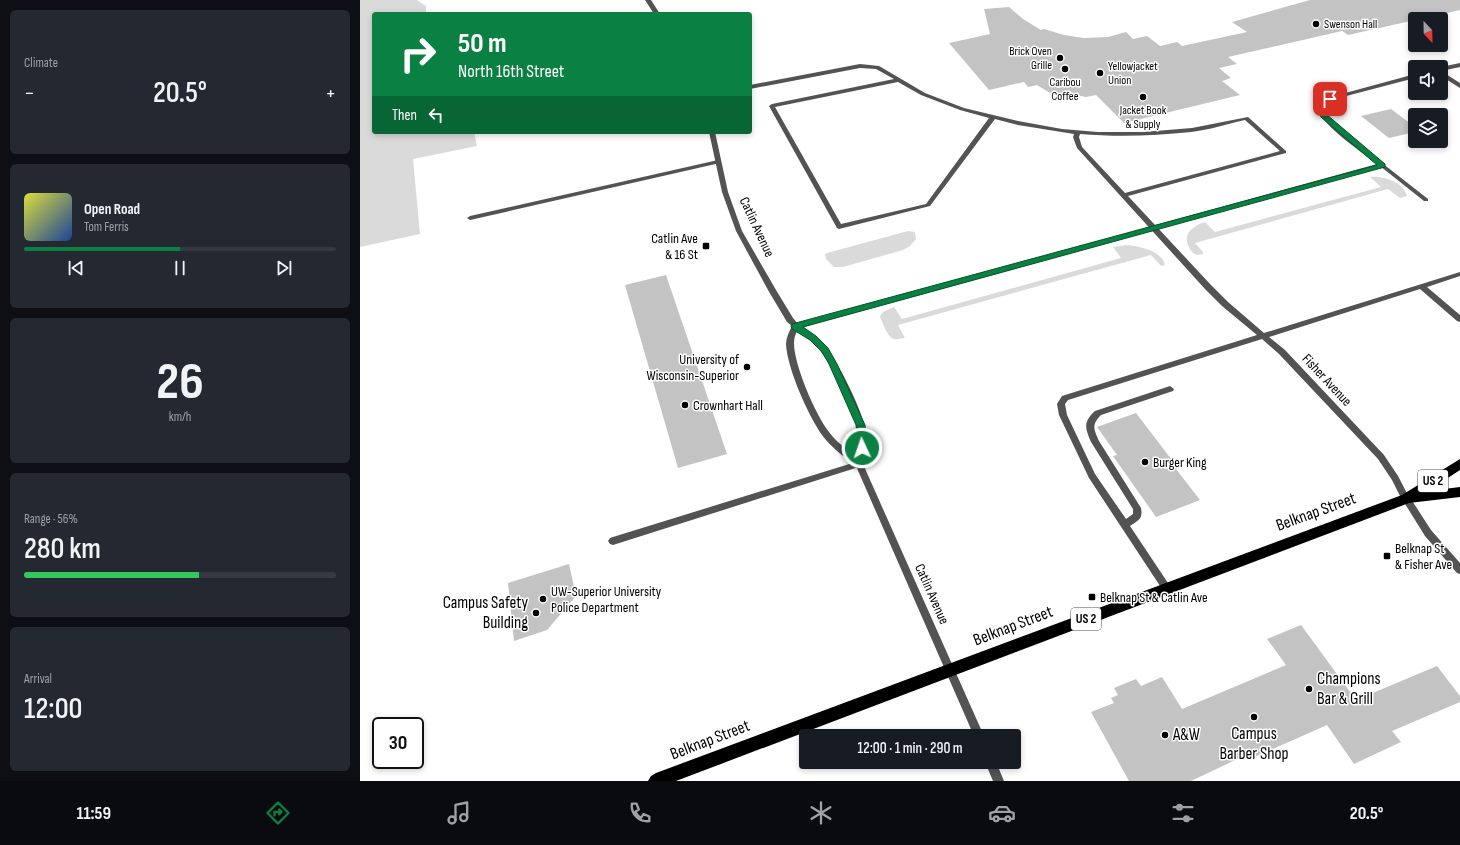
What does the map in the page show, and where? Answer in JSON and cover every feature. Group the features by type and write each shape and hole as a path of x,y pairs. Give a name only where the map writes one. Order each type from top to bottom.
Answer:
{"highway":[{"name":"Belknap Street","path":"656,781 1406,499 1460,464"},
{"name":"Belknap Street","path":"1406,499 1460,492"}],"street":[{"path":"648,0 656,12"},
{"path":"1448,68 1460,65"},
{"path":"752,87 860,66 877,66 923,94 944,103 1030,126 1077,133 1143,134 1204,128 1246,118 1284,152 1123,195"},
{"path":"1408,78 1324,101 1321,110 1323,115 1426,200"},
{"path":"1448,78 1460,86"},
{"path":"899,80 772,106 839,227 928,205 993,117"},
{"name":"Fisher Avenue","path":"1077,133 1079,147 1218,298 1282,352 1381,457 1428,533 1460,570"},
{"name":"Catlin Avenue","path":"712,134 727,198 740,231 778,302 795,326 813,338 825,350 854,407 862,431 862,448 859,464"},
{"path":"470,218 718,162"},
{"path":"795,326 1382,165"},
{"path":"1166,589 1092,476 1063,415 1061,404 1065,398 1460,274"},
{"path":"1421,286 1460,319"},
{"name":"Catlin Avenue","path":"795,326 790,340 791,351 812,408 820,425 830,439 859,464 975,729"},
{"path":"1125,525 1138,515 1137,508 1095,442 1090,430 1091,420 1098,414 1170,389"},
{"path":"613,541 859,464"},
{"path":"993,769 999,781"}],"shaded area":[{"path":"360,0 417,0 426,6 426,12 372,12 372,134 474,134 477,146 413,159 420,234 360,247"},
{"path":"1370,177 1380,177 1392,180 1402,187 1407,196 1400,198 1388,189 1195,243 1203,254 1197,255 1193,253 1187,243 1188,234 1191,230 1199,224 1205,222 1215,232 1381,187"},
{"path":"908,231 915,232 916,239 910,246 903,250 843,267 834,267 826,259 825,254 827,253"},
{"path":"1128,245 1150,250 1160,256 1165,265 1161,266 1151,255 898,325 905,338 892,338 880,316 883,312 894,307 902,319 1121,258 1113,247"}],"building":[{"name":"Yellowjacket Union","path":"1310,0 1460,0 1460,10 1448,13 1408,12 1408,22 1348,35 1342,31 1228,57 1237,64 1219,68 1231,78 1222,81 1240,95 1124,123 1096,95 1086,97 1072,94 1060,99 1037,85 1028,87 1024,82 989,90 949,43 990,34 984,9 1009,7 1023,19 1041,30 1044,29 1064,35 1084,38 1108,37 1126,32 1133,39 1147,36 1160,46 1177,42 1182,46 1247,32 1232,22"},
{"path":"1391,109 1408,122 1408,134 1389,138 1361,116"},
{"name":"Crownhart Hall","path":"666,275 727,454 678,468 625,285"},
{"name":"Burger King","path":"1136,413 1178,468 1176,469 1200,500 1156,517 1113,456 1117,455 1097,427"},
{"name":"Campus Safety Building","path":"569,564 576,596 547,630 514,641 508,583"},
{"path":"1301,625 1356,700 1437,666 1460,696 1460,702 1392,731 1401,742 1354,764 1327,725 1250,759 1248,754 1191,781 1129,781 1091,712 1114,703 1111,698 1118,695 1114,688 1136,679 1141,686 1162,677 1182,709 1286,665 1267,639"}],"place":[{"name":"Swenson Hall","path":"1316,24"},
{"name":"Brick Oven Grille","path":"1060,58"},
{"name":"Caribou Coffee","path":"1065,69"},
{"name":"Yellowjacket Union","path":"1100,73"},
{"name":"Jacket Book & Supply","path":"1143,97"},
{"name":"Catlin Ave & 16 St","path":"706,246"},
{"name":"University of Wisconsin-Superior","path":"747,367"},
{"name":"Crownhart Hall","path":"685,405"},
{"name":"Burger King","path":"1145,462"},
{"name":"Belknap St & Fisher Ave","path":"1387,556"},
{"name":"Belknap St & Catlin Ave","path":"1092,597"},
{"name":"UW-Superior University Police Department","path":"543,599"},
{"name":"Campus Safety Building","path":"536,613"},
{"name":"Champions Bar & Grill","path":"1309,689"},
{"name":"Campus Barber Shop","path":"1254,717"},
{"name":"A&W","path":"1165,735"}],"route":[{"path":"862,448 862,431 858,416 833,364 825,350 808,333 795,326 1382,165 1329,122 1323,115 1321,107 1324,101 1330,99"}]}
